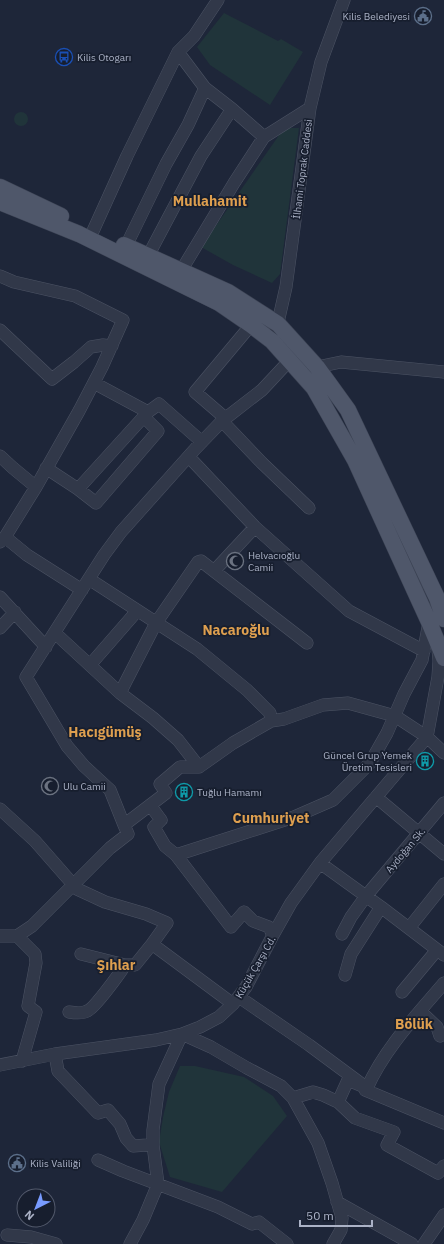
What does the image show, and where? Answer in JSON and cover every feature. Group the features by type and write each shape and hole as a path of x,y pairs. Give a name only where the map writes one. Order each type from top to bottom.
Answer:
{"main road":[{"path":"0,187 228,292 257,320 272,341 314,388 355,460 421,604 440,618"},
{"path":"0,202 86,237 219,304 257,320 278,324 317,367 348,410 428,581 442,594"},
{"path":"421,604 442,594"},
{"path":"442,594 437,640 444,658"}],"street":[{"path":"93,231 126,156 178,52 194,36 218,0"},
{"name":"İlhami Toprak Caddesi","path":"272,341 278,324 286,288 310,108 321,62 344,0"},
{"path":"178,52 205,88 264,137"},
{"path":"126,246 166,164 188,125 205,88"},
{"path":"181,270 264,137 310,108"},
{"path":"148,256 201,156 232,109"},
{"path":"2,279 75,296 123,320 94,383 36,487 3,540 82,590"},
{"path":"257,320 195,392 224,418 222,421 262,464 309,508"},
{"path":"0,330 52,379 91,347 103,345 112,346"},
{"path":"0,936 18,936 32,926 110,848 128,834 110,790 84,766 67,746 26,677 104,555 121,532 156,491 222,421 262,390 290,360"},
{"path":"317,367 340,362 444,372"},
{"path":"46,468 96,502 158,431 146,415 94,383"},
{"path":"78,489 146,415 159,404 202,442"},
{"path":"0,456 36,487"},
{"path":"189,456 255,527 348,611 424,651"},
{"path":"214,571 255,527"},
{"path":"120,693 156,623 198,562 201,561 307,643"},
{"path":"89,579 197,649 247,690 270,713 271,721"},
{"path":"0,597 46,646"},
{"path":"90,665 137,611"},
{"path":"0,628 14,612"},
{"path":"176,855 294,816 333,800 370,763 395,716 440,618"},
{"path":"55,633 120,693 153,718 178,740 199,766"},
{"path":"427,737 438,677 439,661 437,640"},
{"path":"124,825 166,793 160,784 180,767 199,766 233,742 271,721 323,705 348,703 395,716 427,737 444,753"},
{"name":"Küçük Çarşı Cd.","path":"0,1065 55,1054 156,1040 182,1034 219,1017 236,1000 246,987 291,903 320,863 427,737"},
{"path":"376,797 444,854"},
{"name":"Aydoğan Sk.","path":"342,934 351,916 366,896 444,803"},
{"path":"150,805 161,820 154,827 165,846 176,855 231,927 244,912 253,922 269,927 273,935"},
{"path":"0,809 35,841 77,889 105,902 146,914 167,923 135,965 125,965 81,954"},
{"path":"320,863 440,952 402,992"},
{"path":"409,928 444,884"},
{"path":"345,975 351,954 381,907"},
{"path":"18,936 35,954 36,963 28,1006 36,1012 22,1061"},
{"path":"152,944 236,1000 308,1045 367,1088 365,1090 444,1123"},
{"path":"69,1012 77,1013 88,1011 117,977 125,965"},
{"path":"367,1088 373,1075 401,1033 444,983"},
{"path":"420,1011 437,1027 440,1036"},
{"path":"130,1244 143,1220 158,1184 152,1145 159,1084 182,1034 212,1047 247,1068 282,1086 293,1098 318,1143 342,1218 341,1230 334,1244"},
{"path":"55,1054 58,1071 98,1113 108,1110 120,1124 126,1138 132,1146 152,1145"},
{"path":"338,1102 348,1080 367,1088"},
{"path":"293,1098 314,1092 338,1102 355,1118 394,1132 388,1145 438,1173 444,1166"},
{"path":"98,1160 218,1207 252,1224 259,1222 287,1244"},
{"path":"337,1202 412,1244"},
{"path":"424,1244 444,1215"},
{"path":"7,1237 31,1237 56,1244"}],"shaded area":[{"path":"224,13 278,41 281,39 303,52 270,105 210,65 197,47"},
{"path":"21,112 26,114 28,119 26,124 21,126 16,124 14,119 16,114"},
{"path":"284,128 299,128 280,274 272,283 233,265 201,247"},
{"path":"180,1066 195,1066 244,1077 273,1096 287,1116 222,1192 170,1177 159,1142 169,1092"}],"place":[{"name":"Kilis Belediyesi","path":"423,16"},
{"name":"Kilis Otogarı","path":"64,57"},
{"name":"Helvacıoğlu Camii","path":"235,561"},
{"name":"Güncel Grup Yemek Üretim Tesisleri","path":"425,761"},
{"name":"Ulu Camii","path":"50,786"},
{"name":"Tuğlu Hamamı","path":"184,792"},
{"name":"Kilis Valiliği","path":"17,1163"}],"district":[{"name":"Mullahamit","path":"210,201"},
{"name":"Nacaroğlu","path":"236,630"},
{"name":"Hacıgümüş","path":"105,732"},
{"name":"Cumhuriyet","path":"271,818"},
{"name":"Şıhlar","path":"116,965"},
{"name":"Bölük","path":"414,1024"}]}
